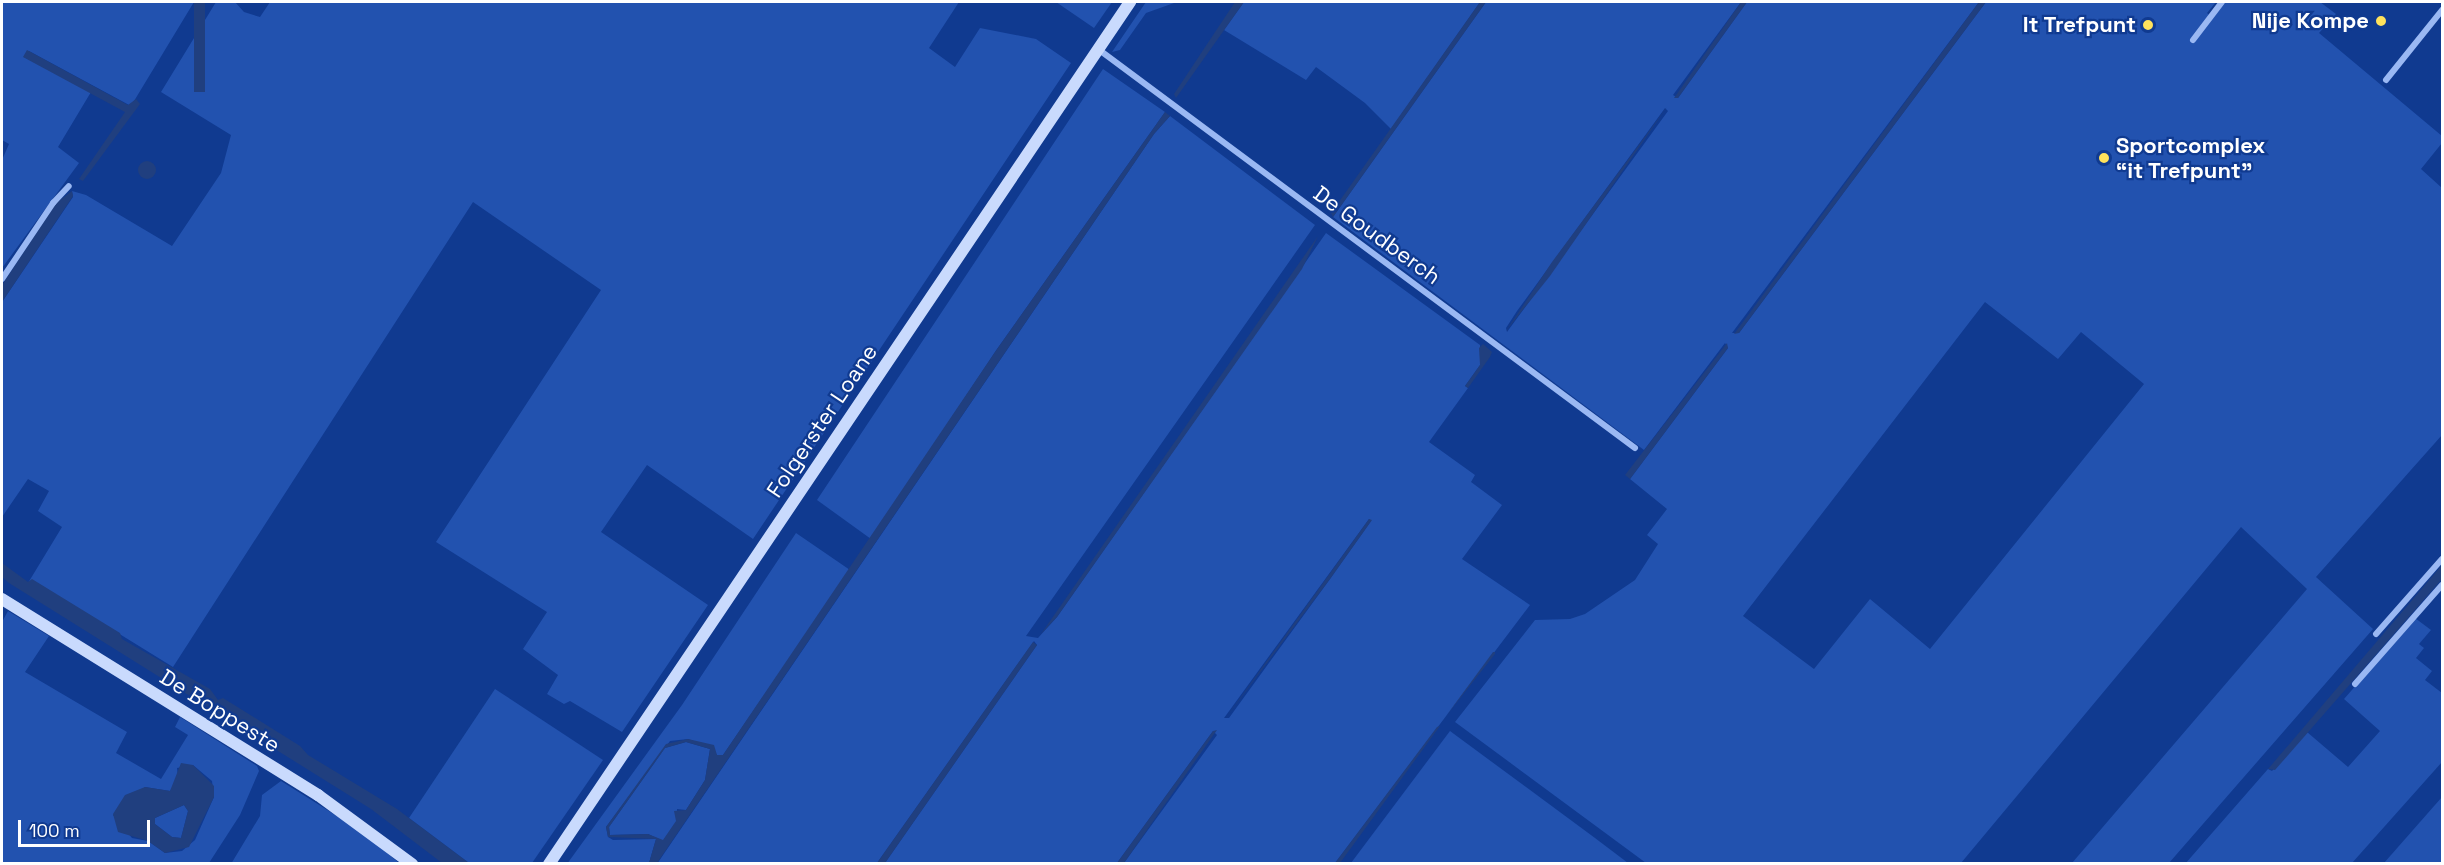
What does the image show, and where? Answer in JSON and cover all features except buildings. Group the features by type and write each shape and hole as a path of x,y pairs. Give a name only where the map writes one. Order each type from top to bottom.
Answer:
{"main road":[{"name":"Folgerster Loane","path":"549,864 1130,2"},
{"name":"De Boppeste","path":"2,599 318,795 412,864"}],"street":[{"path":"2193,39 2222,2"},
{"path":"2386,80 2442,10"},
{"name":"De Goudberch","path":"1098,49 1635,447"},
{"path":"2,279 53,203 69,186"},
{"path":"2376,634 2442,559"},
{"path":"2355,684 2442,585"}],"shaded area":[{"path":"2,2 194,2 131,106 29,51 24,57 91,92 58,147 79,163 2,268 2,160 9,144 2,140"},
{"path":"194,2 205,2 205,92 194,92"},
{"path":"216,2 235,2 244,12 260,17 270,2 959,2 929,48 955,67 980,28 1036,39 1071,63 753,539 647,465 601,532 708,605 622,732 570,701 564,704 547,694 558,675 523,649 547,612 436,542 601,290 473,202 173,667 32,580 28,583 62,527 38,511 49,491 28,479 2,517 2,302 73,197 72,191 86,195 172,246 221,173 231,135 161,92"},
{"path":"1056,2 1112,2 1094,28"},
{"path":"1146,2 1174,3 1146,13 1120,50 1112,52"},
{"path":"1235,2 1244,2 1176,98 1174,94"},
{"path":"1244,2 1480,2 1391,129 1365,103 1316,67 1306,80 1224,30"},
{"path":"1480,2 1486,2 1333,217 1331,213"},
{"path":"1486,2 1741,2 1673,95 1678,98 1747,2 1979,2 1732,333 1739,333 1986,2 2216,2 2207,13 2213,18 2226,2 2320,2 2336,14 2319,33 2442,136 2442,143 2421,169 2442,188 2442,435 2316,577 2373,629 2169,863 2072,863 2307,589 2241,527 1961,863 1646,863 1455,722 1535,620 1570,619 1585,614 1635,580 1658,544 1647,535 1667,509 1630,479 1728,348 1725,343 1644,450 1333,217","holes":["1665,108 1668,111 1507,332 1506,328 1517,311","1985,302 2058,359 2081,332 2144,384 1930,649 1870,599 1814,669 1743,616"]},
{"path":"1741,2 1747,2 1678,98 1674,98"},
{"path":"1979,2 1986,2 1739,333 1734,334"},
{"path":"27,50 128,105 136,99 140,104 83,181 79,179 125,112 23,57"},
{"path":"1103,69 1165,112 997,349 871,539 817,500"},
{"path":"1667,107 1550,276 1506,331 1552,262"},
{"path":"1165,112 1170,116 1154,134 657,863 649,863 656,839 608,837 606,827 666,744 688,739 714,745 717,755 723,755 995,352","holes":["686,742 710,749 705,780 686,810 674,811 676,821 663,840 648,834 610,835 609,827 665,748"]},
{"path":"1170,116 1315,225 1026,636 1038,638 1057,617 1326,233 1480,345 1480,365 1465,386 1468,388 1429,442 1475,475 1471,482 1502,505 1462,559 1530,605 1335,863 1124,863 1217,735 1213,731 1117,863 885,863 1037,645 1034,641 877,863 657,864 1154,134","holes":["1369,519 1371,521 1229,718 1224,718"]},
{"path":"147,161 153,164 156,170 153,176 147,179 141,176 138,170 141,164"},
{"path":"72,191 73,196 2,302 2,285 56,203"},
{"path":"1318,236 1302,269 1057,617 1041,634"},
{"path":"1727,343 1728,348 1630,479 1625,475"},
{"path":"1483,344 1492,352 1468,388 1465,386 1480,365 1479,348"},
{"path":"1369,519 1372,520 1330,579 1225,719"},
{"path":"796,533 850,570 723,755 719,757 710,747 688,739 670,741 606,827 608,837 613,840 656,839 649,863 567,864 682,705"},
{"path":"2,563 28,582 32,579 120,633 122,639 210,689 218,700 223,698 300,746 308,755 397,809 469,863 442,863 371,809 9,583 2,577"},
{"path":"2442,565 2442,579 2275,770 2268,769"},
{"path":"8,611 49,636 25,672 127,732 116,753 161,779 188,735 175,727 180,717 257,766 259,771 240,815 209,863 2,864 2,622","holes":["193,765 212,781 214,797 195,840 182,851 165,853 148,841 132,838 113,815 145,787 170,791 178,778 177,768"]},
{"path":"2415,618 2431,630 2419,644 2424,648 2416,658 2432,671 2425,680 2442,693 2442,762 2352,863 2185,864 2268,769 2272,771 2307,732 2348,767 2380,731 2344,699"},
{"path":"1033,642 1037,645 885,863 877,863"},
{"path":"1493,652 1495,654 1446,716"},
{"path":"495,689 603,760 532,863 469,863 409,818"},
{"path":"1440,726 1340,863 1335,863 1437,727"},
{"path":"1217,730 1124,863 1117,863 1213,731"},
{"path":"1450,731 1595,838 1628,863 1351,863"},
{"path":"686,742 710,749 705,780 686,810 677,809 677,821 663,841 648,834 610,835 609,827 665,748"},
{"path":"181,763 193,765 214,786 214,797 189,847 165,853 148,841 118,832 113,814 125,795 145,787 170,791","holes":["184,805 188,811 181,838 172,837 155,824 155,818"]},
{"path":"281,781 364,833 399,863 231,864 260,816 262,795"},
{"path":"2442,797 2442,863 2384,863"},
{"path":"184,805 188,811 181,838 172,837 155,824 155,818"}],"place":[{"name":"Nije Kompe","path":"2381,21"},
{"name":"It Trefpunt","path":"2148,25"},
{"name":"Sportcomplex “it Trefpunt”","path":"2104,158"}]}
